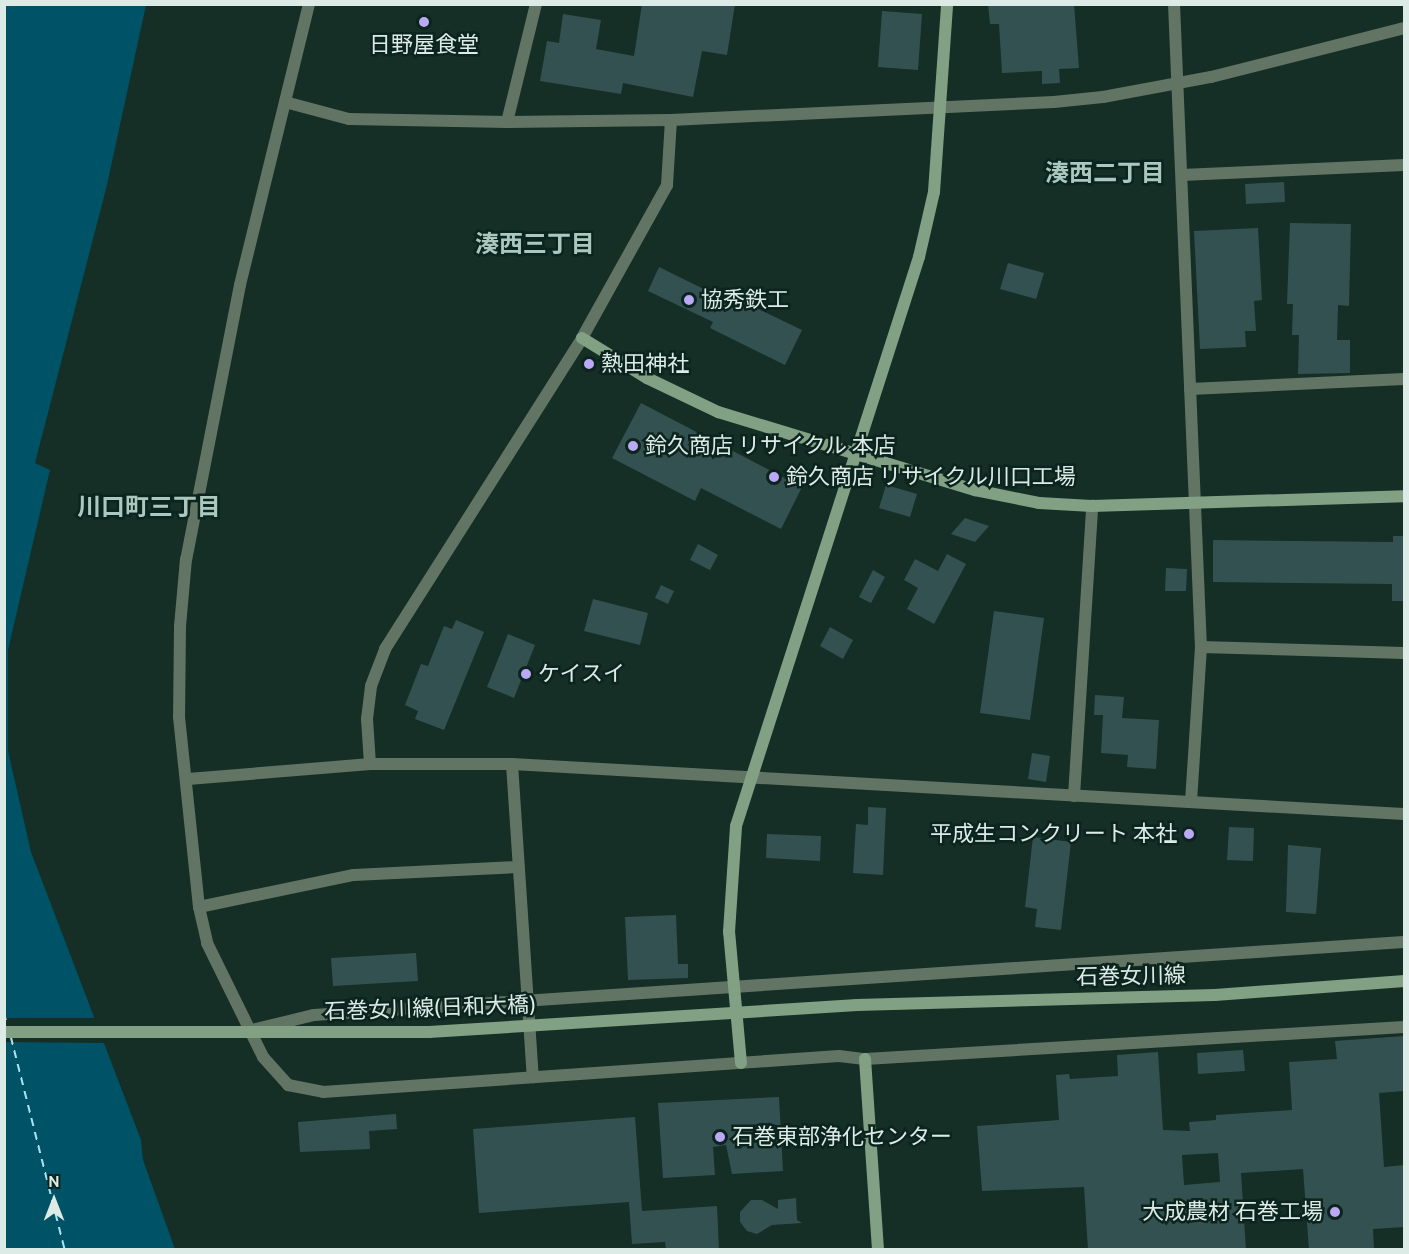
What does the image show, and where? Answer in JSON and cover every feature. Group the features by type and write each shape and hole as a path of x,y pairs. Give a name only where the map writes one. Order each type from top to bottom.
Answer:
{"street":[{"path":"309,4 240,285 186,559 180,626 179,717 188,779 199,907 207,943 263,1057 288,1085 323,1092 839,1056 865,1059 1404,1027"},
{"path":"507,122 536,4"},
{"path":"741,1063 733,984 731,880 736,826 749,775 919,257 934,192 947,4"},
{"path":"1174,4 1201,647 1191,802"},
{"path":"285,102 349,118 507,122 671,120 940,108 1103,97 1178,82 1404,28"},
{"path":"370,764 367,718 371,686 385,649 582,338 667,185 671,120"},
{"path":"1182,176 1404,165"},
{"path":"582,338 647,378 718,412 986,492 1039,503 1092,506 1404,496"},
{"path":"1191,389 1404,379"},
{"path":"1074,796 1092,506"},
{"path":"1201,647 1404,653"},
{"path":"188,779 370,764 512,764 749,775 1404,814"},
{"path":"512,764 516,867 532,1077"},
{"path":"199,907 354,875 516,867"},
{"path":"250,1030 314,1015 733,984 1404,942"},
{"name":"石巻女川線","path":"857,1005 1215,995 1404,981"},
{"name":"石巻女川線(日和大橋)","path":"4,1032 406,1033 857,1005"},
{"path":"865,1059 878,1250"}],"water":[{"path":"5,5 146,5 107,185 35,463 50,470 8,650 8,751 31,852 141,1140 143,1160 175,1249 5,1250"}],"pier":[{"path":"5,1018 98,1018 107,1043 5,1042"}],"building":[{"path":"642,4 735,4 727,55 702,51 693,97 623,83 621,94 540,81 547,41 559,43 563,14 601,20 596,49 634,56"},
{"path":"988,4 1074,4 1079,68 1059,69 1060,83 1042,84 1042,71 1002,73 999,24 990,24"},
{"path":"882,11 922,14 918,70 878,67"},
{"path":"1284,182 1285,202 1246,204 1245,184"},
{"path":"1290,223 1351,224 1349,306 1338,305 1337,340 1350,340 1350,373 1298,374 1299,335 1292,335 1293,304 1287,304"},
{"path":"1258,228 1262,300 1254,301 1256,331 1245,331 1246,347 1200,349 1194,231"},
{"path":"1008,263 1044,273 1036,299 1000,289"},
{"path":"659,267 724,299 727,294 802,330 785,365 710,328 713,322 648,291"},
{"path":"641,403 802,487 781,529 701,488 695,501 612,458"},
{"path":"886,485 917,494 910,517 879,508"},
{"path":"965,518 989,526 975,542 951,534"},
{"path":"1393,536 1404,536 1404,601 1392,601 1392,584 1213,582 1213,540 1393,542"},
{"path":"698,544 718,555 710,570 690,560"},
{"path":"947,554 966,564 934,624 907,609 918,588 904,580 915,559 938,571"},
{"path":"1166,568 1187,569 1186,591 1165,591"},
{"path":"873,570 885,577 871,603 859,597"},
{"path":"661,585 674,591 668,604 655,598"},
{"path":"593,599 648,613 640,645 584,631"},
{"path":"994,611 1044,618 1030,720 980,713"},
{"path":"456,620 484,632 444,730 415,719 418,711 405,705 421,664 428,666 444,626 452,629"},
{"path":"830,627 853,640 843,659 820,646"},
{"path":"508,634 535,645 514,698 487,687"},
{"path":"1095,695 1124,697 1122,718 1159,720 1156,769 1127,767 1128,755 1101,753 1103,715 1094,715"},
{"path":"1032,753 1050,756 1046,782 1028,779"},
{"path":"868,807 886,808 883,875 853,873 856,824 868,825"},
{"path":"1229,827 1254,828 1253,861 1227,860"},
{"path":"767,834 821,836 820,861 766,858"},
{"path":"1033,837 1071,842 1061,930 1035,927 1037,909 1025,907"},
{"path":"1288,845 1321,848 1316,914 1286,912"},
{"path":"676,915 678,964 688,964 688,978 628,980 625,917"},
{"path":"416,953 418,981 333,986 331,958"},
{"path":"1404,1036 1404,1091 1379,1093 1384,1167 1404,1165 1404,1227 1373,1229 1374,1250 1309,1250 1303,1169 1241,1173 1246,1250 1088,1250 1084,1187 982,1191 977,1126 1059,1120 1056,1075 1069,1074 1070,1079 1118,1076 1117,1055 1158,1052 1163,1130 1190,1131 1189,1122 1216,1120 1216,1115 1292,1110 1289,1062 1337,1059 1335,1041","holes":["1218,1153 1220,1182 1184,1185 1182,1155"]},
{"path":"1243,1050 1245,1071 1198,1074 1197,1053"},
{"path":"779,1097 783,1171 732,1174 726,1145 713,1147 715,1175 663,1178 658,1103"},
{"path":"396,1114 397,1129 369,1131 370,1149 300,1152 298,1122"},
{"path":"635,1117 642,1211 717,1206 719,1250 666,1250 665,1242 632,1244 629,1202 479,1213 473,1129"},
{"path":"796,1198 797,1220 802,1223 772,1225 757,1234 747,1231 740,1222 740,1212 751,1200 762,1200 778,1209 778,1200"}],"ferry route":[{"path":"4,1013 8,1027"},
{"path":"11,1037 65,1250"}],"place":[{"name":"日野屋食堂","path":"424,22"},
{"name":"協秀鉄工","path":"689,300"},
{"name":"熱田神社","path":"589,364"},
{"name":"鈴久商店 リサイクル 本店","path":"633,446"},
{"name":"鈴久商店 リサイクル川口工場","path":"774,477"},
{"name":"ケイスイ","path":"526,674"},
{"name":"平成生コンクリート 本社","path":"1189,834"},
{"name":"石巻東部浄化センター","path":"720,1137"},
{"name":"大成農材 石巻工場","path":"1335,1212"}],"district":[{"name":"湊西二丁目","path":"1105,173"},
{"name":"湊西三丁目","path":"535,244"},
{"name":"川口町三丁目","path":"149,507"}]}
